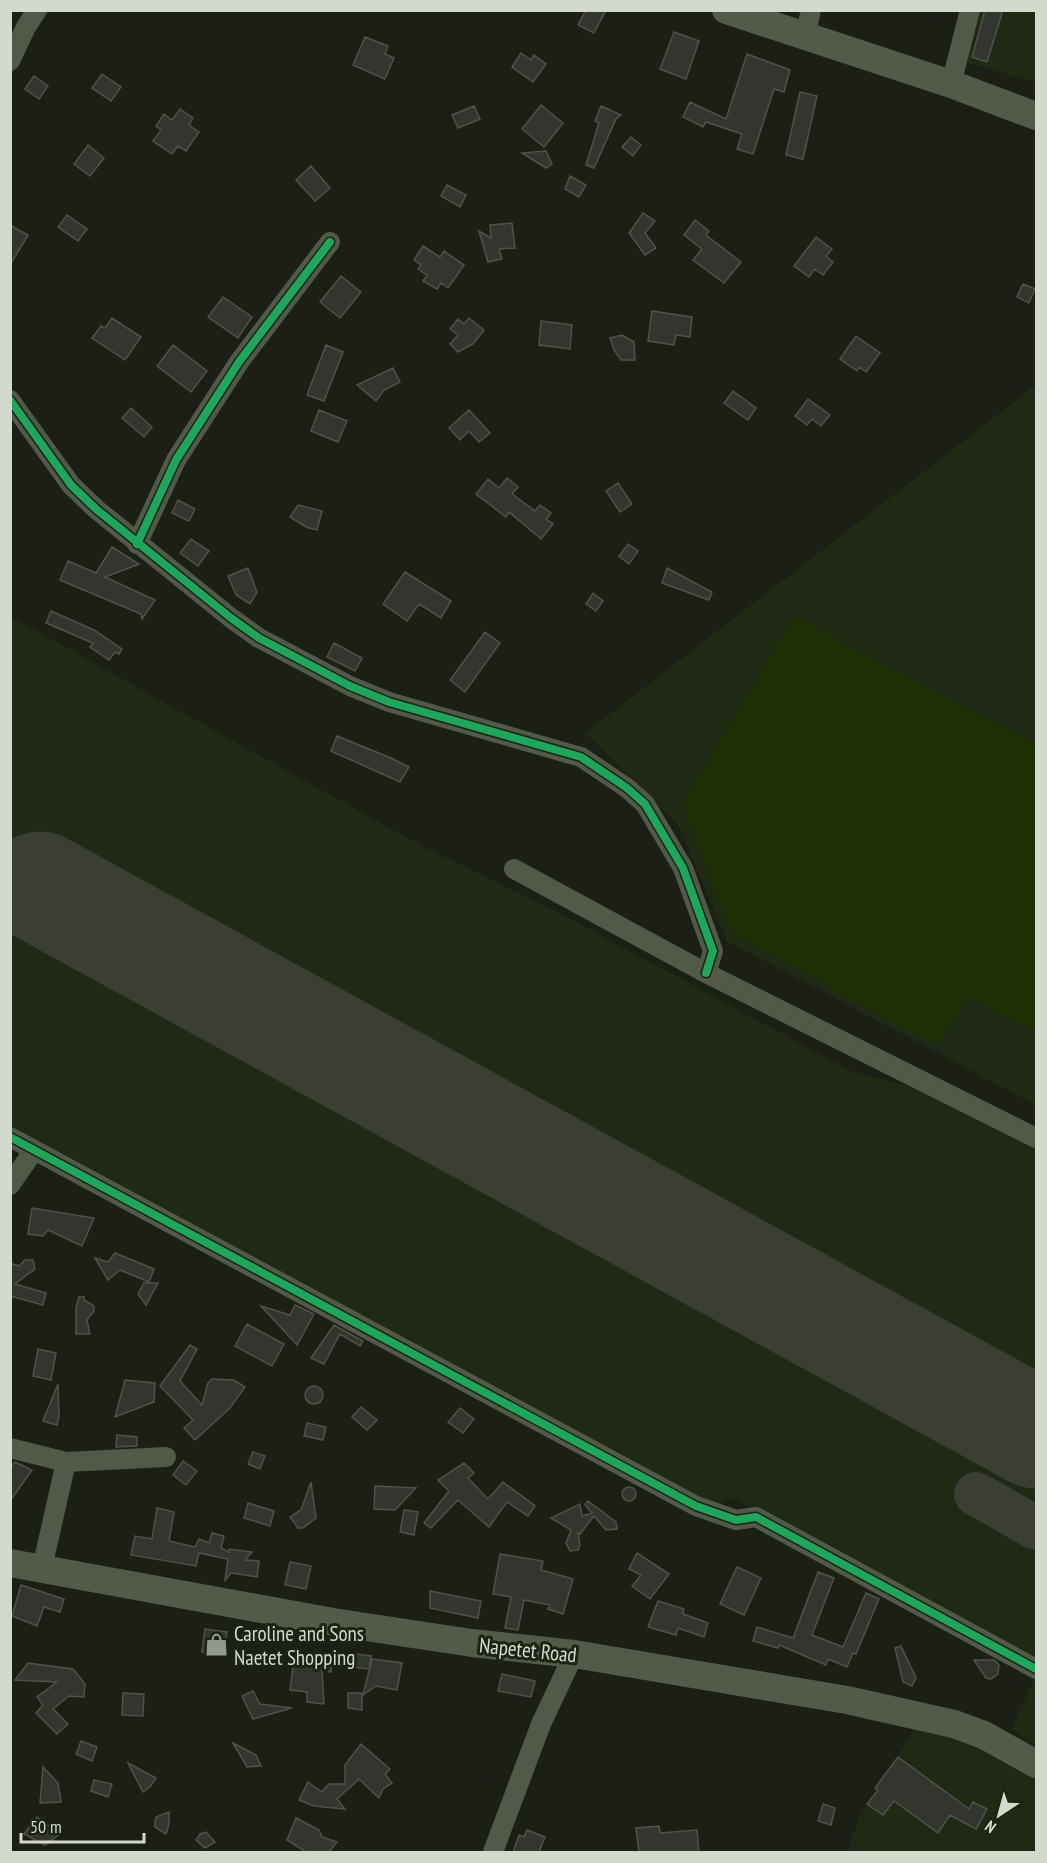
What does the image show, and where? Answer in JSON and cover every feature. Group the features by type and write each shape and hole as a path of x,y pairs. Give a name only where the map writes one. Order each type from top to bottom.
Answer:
{"main road":[{"path":"726,10 808,23 951,84 1036,116"},
{"name":"Napetet Road","path":"10,1563 333,1622 472,1643 574,1654 847,1700 954,1724 984,1735 1036,1764"}],"street":[{"path":"10,61 37,10"},
{"path":"951,84 970,10"},
{"path":"137,544 176,460 239,362 330,242"},
{"path":"10,400 71,485 137,544 259,638 350,686 410,710 469,723 581,757 627,788 645,804 682,868 713,951 706,973"},
{"path":"514,869 706,973 1036,1138"},
{"path":"10,1137 696,1506 736,1520 756,1517 1036,1669"},
{"path":"10,1185 34,1150"},
{"path":"10,1448 66,1462 166,1457"},
{"path":"42,1568 66,1462"},
{"path":"493,1852 541,1724 574,1654"}],"shaded area":[{"path":"974,11 1036,11 1036,82 964,62"},
{"path":"1036,385 1036,1105 727,941 678,825 585,733"},
{"path":"10,616 420,845 556,911 851,1071 942,1095 1036,1147 1036,1661 733,1498 714,1507 11,1128"},
{"path":"1036,1675 1036,1746 1011,1729"},
{"path":"920,1720 1036,1770 1036,1852 847,1852 859,1818"}],"green space":[{"path":"795,617 1036,745 1036,1032 970,997 935,1045 732,932 683,804"}],"building":[{"path":"586,10 606,10 594,33 578,25"},
{"path":"985,10 1003,10 987,62 972,57"},
{"path":"674,32 699,41 686,79 660,69"},
{"path":"365,37 388,46 385,54 394,58 385,79 353,65"},
{"path":"521,53 531,60 534,55 546,64 533,82 512,67"},
{"path":"747,54 790,70 784,92 774,89 753,154 737,149 742,134 706,122 703,127 683,117 690,102 726,119"},
{"path":"102,74 121,87 111,101 92,88"},
{"path":"34,76 48,86 39,99 25,89"},
{"path":"800,92 817,96 803,159 786,155"},
{"path":"541,105 563,123 544,147 522,129"},
{"path":"474,106 480,119 458,128 452,115"},
{"path":"601,106 621,115 616,119 594,168 586,165 599,123 595,121"},
{"path":"180,109 193,118 189,125 199,132 186,151 178,146 172,154 153,141 161,130 156,126 164,114 172,120"},
{"path":"631,137 641,145 633,156 622,147"},
{"path":"88,145 104,158 90,176 74,164"},
{"path":"546,151 552,164 546,168 522,153"},
{"path":"311,166 330,188 315,201 296,180"},
{"path":"570,176 586,185 579,197 565,189"},
{"path":"447,185 466,195 460,207 441,196"},
{"path":"643,213 655,221 645,233 656,248 645,255 629,233"},
{"path":"67,215 87,229 78,241 58,227"},
{"path":"695,220 709,231 706,235 741,262 724,283 693,260 702,249 684,235"},
{"path":"512,223 515,248 499,249 502,259 488,262 479,231 491,238 490,225"},
{"path":"10,225 28,235 10,265"},
{"path":"816,237 832,249 826,256 833,262 823,275 815,269 809,277 794,266"},
{"path":"423,246 440,257 444,251 464,265 448,288 441,283 437,289 423,281 427,275 418,269 421,265 414,260"},
{"path":"341,276 361,292 340,318 320,302"},
{"path":"1023,284 1035,289 1029,303 1017,297"},
{"path":"223,297 252,317 238,338 208,317"},
{"path":"652,311 692,317 690,337 676,335 674,345 648,341"},
{"path":"112,318 141,337 125,360 92,338 101,326 105,328"},
{"path":"469,318 484,330 473,344 458,352 450,344 458,335 450,329 458,319 464,324"},
{"path":"541,321 572,325 570,349 539,345"},
{"path":"622,335 634,342 635,360 621,360 614,350 610,338"},
{"path":"856,336 880,353 866,372 859,367 857,371 840,359"},
{"path":"173,345 207,371 191,392 157,366"},
{"path":"326,345 343,352 324,401 307,395"},
{"path":"393,368 400,382 384,390 376,401 357,385"},
{"path":"733,391 756,408 748,420 724,403"},
{"path":"808,399 830,415 821,426 812,419 807,425 795,416"},
{"path":"131,408 152,427 144,437 122,418"},
{"path":"319,410 347,421 338,442 311,431"},
{"path":"469,410 490,433 479,442 469,431 460,440 449,428"},
{"path":"507,478 518,487 512,494 535,511 540,505 551,513 546,519 553,524 541,539 509,512 506,517 476,494 488,479 499,488"},
{"path":"618,483 632,504 620,512 606,491"},
{"path":"178,500 195,509 189,521 172,513"},
{"path":"298,505 322,511 317,530 306,527 290,517"},
{"path":"191,539 209,551 198,566 180,553"},
{"path":"628,544 638,551 629,564 619,556"},
{"path":"112,547 139,564 105,577 155,600 142,619 141,614 60,580 68,561 96,573"},
{"path":"248,568 257,592 250,604 236,595 228,576"},
{"path":"667,568 712,592 709,600 662,583"},
{"path":"405,572 451,601 441,618 419,604 407,621 383,604"},
{"path":"593,593 603,601 596,611 586,604"},
{"path":"51,611 94,630 122,649 119,654 115,652 109,660 90,647 93,643 46,623"},
{"path":"485,632 500,643 465,692 450,680"},
{"path":"334,643 362,658 355,671 327,657"},
{"path":"337,736 409,767 400,782 331,751"},
{"path":"32,1208 94,1218 82,1246 48,1230 43,1236 28,1234"},
{"path":"115,1253 154,1269 149,1282 120,1270 108,1280 95,1258 108,1262"},
{"path":"25,1260 33,1260 35,1269 15,1284 46,1293 43,1305 10,1296 10,1263 19,1266"},
{"path":"144,1283 158,1283 146,1305 138,1294"},
{"path":"79,1297 84,1297 84,1300 94,1306 94,1311 87,1320 90,1334 76,1334 76,1308"},
{"path":"295,1305 314,1314 297,1345 261,1306 290,1315"},
{"path":"247,1324 284,1344 272,1366 235,1346"},
{"path":"334,1325 363,1341 360,1346 340,1334 324,1364 311,1358"},
{"path":"190,1345 197,1349 180,1381 202,1405 208,1383 212,1379 234,1380 245,1387 230,1408 195,1440 184,1428 193,1420 160,1386"},
{"path":"38,1349 56,1353 51,1380 33,1376"},
{"path":"125,1380 155,1383 154,1402 115,1417"},
{"path":"58,1384 59,1417 57,1425 43,1421"},
{"path":"314,1386 320,1389 323,1395 320,1401 314,1404 308,1401 305,1395 308,1389"},
{"path":"361,1407 377,1420 367,1430 352,1417"},
{"path":"460,1408 474,1419 463,1433 448,1422"},
{"path":"307,1423 326,1427 323,1440 304,1436"},
{"path":"117,1435 137,1437 137,1446 116,1447"},
{"path":"253,1452 265,1456 260,1469 248,1464"},
{"path":"183,1461 197,1471 186,1485 173,1475"},
{"path":"15,1462 32,1470 10,1501 10,1467"},
{"path":"464,1463 474,1473 468,1478 488,1499 503,1482 535,1506 528,1516 507,1502 489,1527 458,1500 431,1528 424,1523 449,1491 438,1480"},
{"path":"311,1482 316,1518 303,1528 298,1528 290,1517 301,1510"},
{"path":"375,1486 416,1488 395,1510 374,1509"},
{"path":"626,1487 632,1487 636,1494 632,1501 626,1501 622,1497 622,1491"},
{"path":"588,1501 616,1522 617,1529 606,1530 594,1516 580,1534 578,1533 580,1545 578,1550 570,1551 566,1543 571,1530 551,1518 580,1504 582,1516 592,1513 585,1505"},
{"path":"248,1503 274,1511 270,1526 244,1518"},
{"path":"157,1508 174,1512 169,1541 195,1547 199,1539 209,1543 212,1533 224,1536 221,1548 229,1552 229,1549 252,1552 245,1560 259,1561 257,1577 231,1573 225,1580 228,1559 199,1553 196,1566 131,1555 135,1536 152,1539"},
{"path":"404,1510 418,1512 414,1535 400,1532"},
{"path":"637,1553 669,1574 650,1599 632,1586 641,1575 629,1569"},
{"path":"500,1554 543,1561 541,1570 573,1579 563,1614 548,1609 550,1605 524,1600 518,1630 505,1628 511,1597 493,1594"},
{"path":"290,1562 311,1566 306,1589 285,1585"},
{"path":"737,1567 761,1578 744,1615 720,1604"},
{"path":"818,1572 834,1578 812,1635 843,1647 866,1593 879,1599 856,1654 853,1653 847,1667 828,1659 826,1665 779,1645 778,1648 753,1641 757,1627 793,1638"},
{"path":"21,1585 64,1599 60,1612 44,1607 37,1626 12,1616"},
{"path":"430,1591 481,1601 478,1618 430,1608"},
{"path":"658,1601 684,1609 683,1614 708,1623 704,1637 678,1628 676,1635 648,1627"},
{"path":"205,1629 227,1632 224,1655 202,1652"},
{"path":"901,1646 916,1678 912,1686 903,1682 895,1648"},
{"path":"314,1653 333,1656 331,1672 322,1670 324,1704 307,1702 307,1692 290,1690 294,1657 313,1659"},
{"path":"355,1654 371,1656 369,1669 353,1667"},
{"path":"372,1659 402,1663 397,1690 376,1686 363,1695"},
{"path":"974,1660 994,1660 999,1665 998,1674 991,1679 986,1678"},
{"path":"28,1663 73,1669 85,1684 84,1697 69,1696 53,1709 68,1724 57,1734 36,1713 43,1705 37,1697 57,1682 15,1680"},
{"path":"502,1674 535,1681 531,1697 498,1691"},
{"path":"253,1691 260,1704 292,1708 253,1719 242,1696"},
{"path":"123,1693 144,1694 143,1716 122,1715"},
{"path":"348,1693 362,1693 362,1710 348,1708"},
{"path":"81,1741 97,1747 92,1761 76,1754"},
{"path":"233,1743 256,1755 261,1766 247,1767"},
{"path":"361,1744 390,1769 385,1774 392,1783 383,1789 379,1798 359,1779 337,1799 345,1809 314,1806 299,1800 308,1782 322,1792 329,1784 345,1784 345,1765"},
{"path":"898,1757 969,1809 973,1802 987,1809 976,1829 950,1815 938,1833 894,1801 883,1815 867,1804 878,1790 875,1788"},
{"path":"128,1763 156,1778 143,1792"},
{"path":"43,1767 58,1783 61,1802 40,1803"},
{"path":"94,1780 112,1784 108,1797 91,1791"},
{"path":"823,1804 835,1808 831,1825 818,1821"},
{"path":"169,1812 166,1834 155,1827 155,1823 156,1817"},
{"path":"37,1817 60,1834 45,1845 24,1834"},
{"path":"296,1818 319,1830 322,1837 337,1842 329,1852 306,1852 287,1840"},
{"path":"659,1826 660,1833 697,1830 699,1852 639,1852 636,1828"},
{"path":"527,1830 545,1837 539,1852 513,1852 519,1835 524,1837"},
{"path":"206,1832 215,1842 205,1848 196,1840 200,1834"}],"taxiway":[{"path":"976,1494 1036,1528"}],"runway":[{"path":"40,887 1036,1433"}],"cycle path":[{"path":"137,544 176,460 239,362 330,242"},
{"path":"10,400 71,485 96,509 259,638 350,686 389,702 581,757 627,788 645,804 683,868 713,951 706,973"},
{"path":"10,1137 696,1506 736,1520 756,1517 1036,1669"}],"place":[{"name":"Caroline and Sons Naetet Shopping","path":"216,1645"}]}
